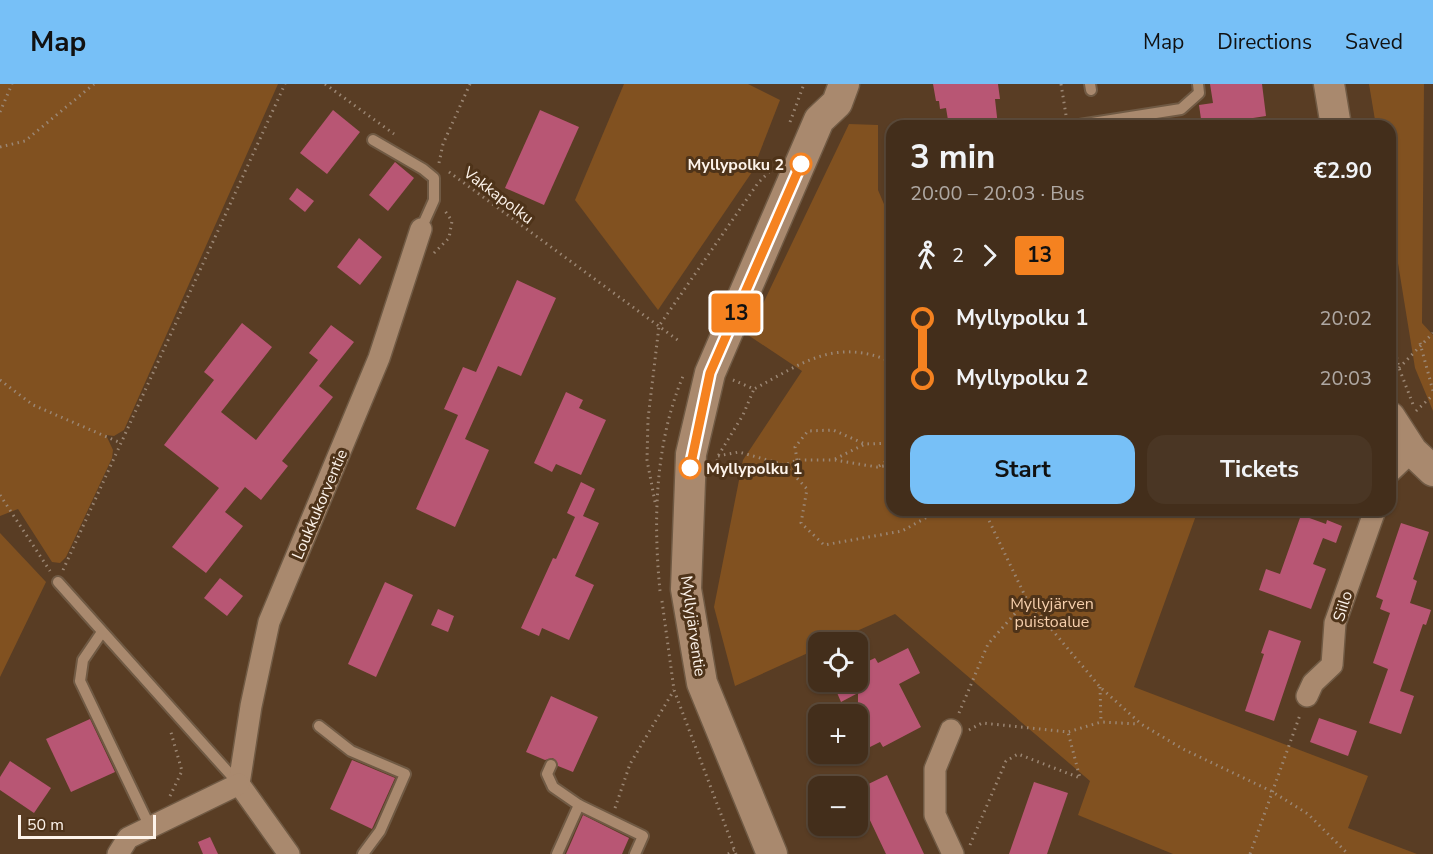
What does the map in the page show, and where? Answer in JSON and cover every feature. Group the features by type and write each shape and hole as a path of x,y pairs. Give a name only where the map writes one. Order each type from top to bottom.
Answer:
{"main road":[{"name":"Myllyjärventie","path":"772,854 702,683 686,589 690,465 710,373 819,120 819,96 823,84"},
{"name":"Myllyjärventie","path":"819,120 837,103 844,84"},
{"path":"1329,84 1335,120"},
{"path":"1408,415 1412,451 1433,471"}],"street":[{"name":"Loukkukorventie","path":"239,784 251,706 269,622 379,358 421,229"},
{"path":"1396,466 1412,451"},
{"name":"Siilo","path":"1307,696 1313,683 1332,665 1335,623 1373,516"},
{"path":"949,736 935,769 935,815 953,854"},
{"path":"118,854 128,837 239,784 289,854"}],"lane":[{"path":"1111,120 1181,109 1199,93 1198,84"},
{"path":"373,140 423,169 434,178 434,200 421,229"},
{"path":"58,582 239,784"},
{"path":"102,632 83,660 80,681 149,825"},
{"path":"319,726 351,751 405,774 380,831 363,854"},
{"path":"551,765 547,774 553,787 579,805 643,836 635,854"},
{"path":"557,854 579,805"}],"path":[{"path":"0,111 12,84"},
{"path":"0,147 24,141 94,84"},
{"path":"58,582 285,84"},
{"path":"325,84 395,134"},
{"name":"Vakkapolku","path":"430,159 439,165 443,144 470,84"},
{"path":"1061,84 1066,120"},
{"name":"Vakkapolku","path":"447,171 679,341"},
{"path":"656,506 647,460 648,419 659,326 751,193 769,172"},
{"path":"1399,368 1420,343 1433,333"},
{"path":"1420,343 1433,391"},
{"path":"716,469 718,456 743,415 754,389 817,356 852,350 886,360"},
{"path":"1396,355 1408,415 1433,395"},
{"path":"730,379 754,389"},
{"path":"0,380 33,405 121,443"},
{"path":"797,460 795,447 808,431 833,430 865,444 886,443"},
{"path":"835,460 865,444"},
{"path":"718,456 740,452 784,465 807,489 801,523 824,545 902,531 929,516"},
{"path":"784,465 797,460 835,460 877,467 886,466"},
{"path":"877,467 886,462"},
{"path":"0,495 58,582"},
{"path":"987,516 1027,600 1100,687 1141,724 1183,749 1271,791 1308,814 1348,854"},
{"path":"949,736 988,644 1027,600"},
{"path":"1100,687 1101,722"},
{"path":"611,821 630,764 674,690"},
{"path":"149,825 164,807 182,771 160,696"},
{"path":"1250,854 1307,696"},
{"path":"949,736 982,723 1068,732 1101,722 1141,724"},
{"path":"966,854 1006,761 1018,754 1080,778 1068,732"},
{"path":"728,854 734,850 736,854"}],"green space":[{"path":"0,84 278,84 124,430 114,436 106,435 113,450 112,458 66,557 60,563 52,562 18,509 0,516"},
{"path":"624,84 748,84 780,100 752,172 658,310 575,200"},
{"path":"1369,84 1424,84 1422,323 1433,335 1433,411 1415,368 1396,251 1396,120 1375,120"},
{"name":"Myllyjärven puistoalue","path":"849,124 878,125 878,190 886,209 886,516 1196,516 1134,687 1368,776 1348,828 1417,854 1173,854 1078,815 1090,781 895,614 854,632 808,632 808,653 735,686 714,607 743,460 802,371 748,335"},
{"path":"0,533 46,582 0,677"}],"building":[{"path":"933,84 998,84 1000,99 995,99 997,120 948,120 946,108 940,109 939,101 936,101"},
{"path":"1210,84 1262,84 1266,116 1240,120 1201,120 1199,105 1213,103"},
{"path":"333,110 360,132 327,174 300,153"},
{"path":"540,110 579,127 544,205 505,188"},
{"path":"395,162 414,178 388,211 369,195"},
{"path":"297,188 314,201 305,212 289,199"},
{"path":"359,238 382,257 360,285 337,267"},
{"path":"517,280 556,298 521,376 498,366 465,439 489,450 455,527 416,509 458,415 444,409 463,367 476,372"},
{"path":"242,323 272,347 221,412 256,440 318,360 309,353 331,325 354,342 319,386 333,397 282,461 288,466 261,500 245,487 225,512 243,526 206,573 172,547 219,488 164,445 214,380 204,372"},
{"path":"566,392 583,400 579,408 606,420 581,475 556,464 552,472 534,463"},
{"path":"581,482 595,489 583,516 599,523 575,576 594,585 569,640 542,628 539,636 521,628 553,558 556,559 575,517 567,513"},
{"path":"1301,516 1326,524 1327,520 1342,526 1336,543 1323,538 1313,564 1326,569 1311,609 1259,590 1266,569 1280,574"},
{"path":"1401,523 1429,532 1413,579 1417,581 1410,603 1431,610 1426,625 1423,624 1400,691 1414,696 1401,734 1369,723 1388,669 1373,663 1390,613 1380,609 1383,600 1376,597"},
{"path":"220,578 243,596 227,616 204,598"},
{"path":"385,582 413,595 376,677 348,664"},
{"path":"438,609 454,616 448,632 431,625"},
{"path":"1269,630 1301,641 1274,721 1245,711 1264,654 1261,653"},
{"path":"908,648 920,673 899,684 921,727 883,747 880,742 868,748 868,704 858,704 858,693 841,702 837,692 868,692 868,661 875,658 878,663"},
{"path":"551,696 598,717 573,772 558,766 553,758 545,760 526,752"},
{"path":"1319,718 1357,731 1348,756 1310,742"},
{"path":"90,719 115,772 71,792 46,739"},
{"path":"352,760 395,778 372,829 330,809"},
{"path":"10,761 51,788 34,813 0,790 0,777"},
{"path":"887,775 924,854 886,854 868,816 868,784"},
{"path":"1034,782 1068,793 1047,854 1009,854"},
{"path":"583,815 629,838 622,854 566,854"},
{"path":"210,837 218,854 203,854 198,842"}],"bus line":[{"name":"13","path":"690,468 691,454 710,373 801,164"}],"place":[{"name":"Myllypolku 2","path":"801,164"},
{"name":"Myllypolku 1","path":"690,468"}]}
